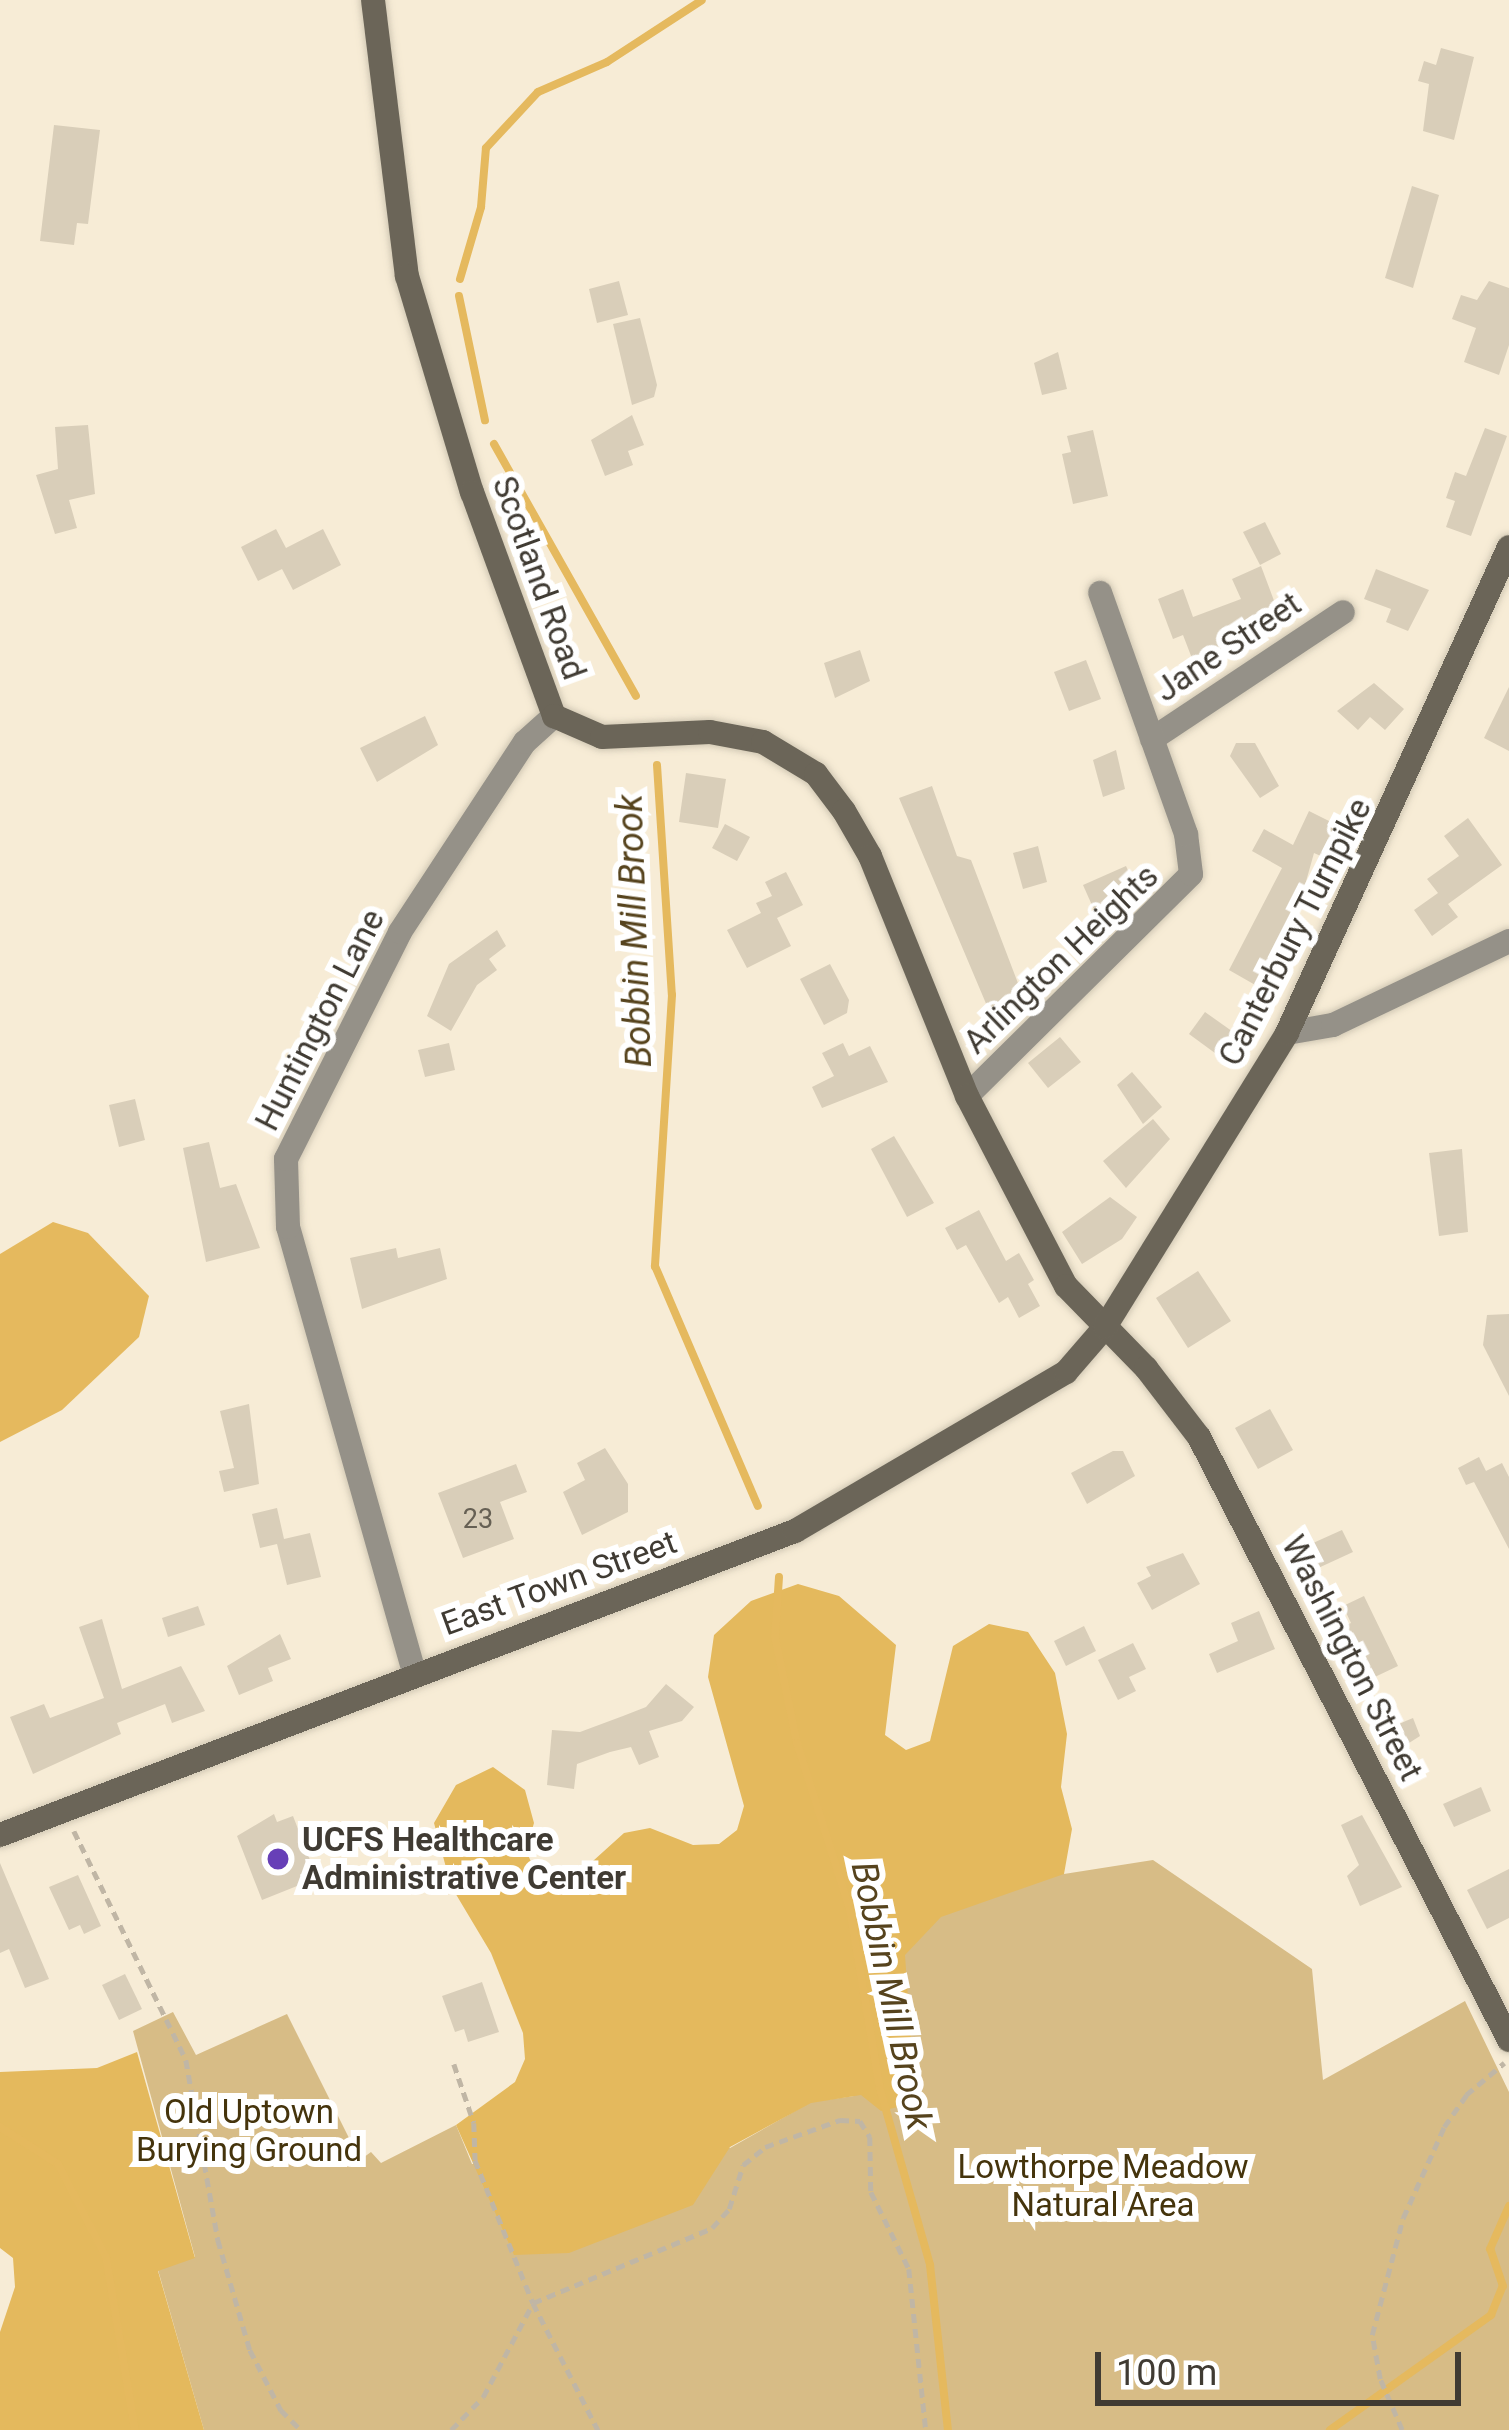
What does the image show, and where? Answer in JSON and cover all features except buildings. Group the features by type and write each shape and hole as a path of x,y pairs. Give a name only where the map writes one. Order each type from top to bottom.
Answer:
{"street":[{"name":"Scotland Road","path":"373,0 407,276 472,492 554,716 602,737 710,732 763,742 816,774 870,856 967,1096 1066,1286 1105,1328"},
{"name":"Canterbury Turnpike","path":"1105,1328 1287,1034 1509,548"},
{"name":"Arlington Heights","path":"967,1096 1190,877 1186,834 1100,592"},
{"name":"Jane Street","path":"1152,740 1343,612"},
{"name":"Huntington Lane","path":"414,1672 288,1227 286,1159 400,932 525,742 554,716"},
{"path":"1287,1034 1333,1024 1509,941"},
{"name":"East Town Street","path":"0,1835 414,1672 795,1531 1066,1372 1105,1328"},
{"name":"Washington Street","path":"1105,1328 1199,1437 1509,2040"}],"path":[{"path":"65,1810 187,2060 218,2240 250,2350 281,2410 301,2430"},
{"path":"1402,2430 1380,2380 1372,2336 1419,2170 1466,2095 1509,2060"},
{"path":"454,2064 474,2123 475,2160 533,2303 598,2430"},
{"path":"451,2430 483,2397 533,2303 712,2228 729,2210 743,2165 765,2147 820,2125 860,2121 870,2137 871,2192 909,2269 926,2430"}],"green space":[{"name":"Lowthorpe Meadow Natural Area","path":"1023,1775 1064,1874 1153,1860 1312,1969 1323,2080 1465,2001 1509,2092 1509,2430 204,2430 158,2270 195,2257 133,2031 173,2012 196,2055 287,2014 360,2160 371,2152 381,2163 456,2125 472,2164 730,2148 811,2102 854,2096 854,2006"}],"shaded area":[{"path":"53,1222 88,1233 149,1296 139,1337 62,1410 0,1442 0,1254"},
{"path":"798,1584 839,1596 896,1645 885,1735 906,1750 930,1741 953,1646 989,1624 1028,1632 1055,1673 1067,1734 1061,1787 1072,1829 1064,1874 941,1917 905,1955 914,2083 902,2106 881,2111 861,2095 811,2103 730,2147 693,2205 569,2253 514,2255 456,2125 515,2082 525,2059 523,2033 491,1953 451,1886 434,1823 456,1785 493,1767 525,1790 534,1823 526,1850 534,1869 556,1880 583,1870 624,1833 650,1828 693,1845 719,1844 737,1830 744,1806 708,1677 714,1635 751,1601"},
{"path":"137,2052 195,2258 158,2271 204,2430 0,2430 0,2332 15,2287 13,2258 0,2248 0,2072 97,2068"}],"waterway":[{"name":"Bobbin Mill Brook","path":"460,279 481,207 486,148 538,92 607,62 702,0"},
{"name":"Bobbin Mill Brook","path":"459,296 485,420"},
{"name":"Bobbin Mill Brook","path":"494,444 636,696"},
{"name":"Bobbin Mill Brook","path":"657,765 672,995 655,1266 758,1506"},
{"name":"Bobbin Mill Brook","path":"779,1577 775,1637 797,1743 850,1910 880,2089 930,2265 948,2430"},
{"path":"0,2127 58,2164 106,2257 135,2430"},
{"path":"1330,2430 1491,2315 1503,2286 1490,2249 1509,2206"}],"place":[{"name":"UCFS Healthcare Administrative Center","path":"278,1859"}],"park label":[{"name":"Old Uptown Burying Ground","path":"249,2131"}]}
